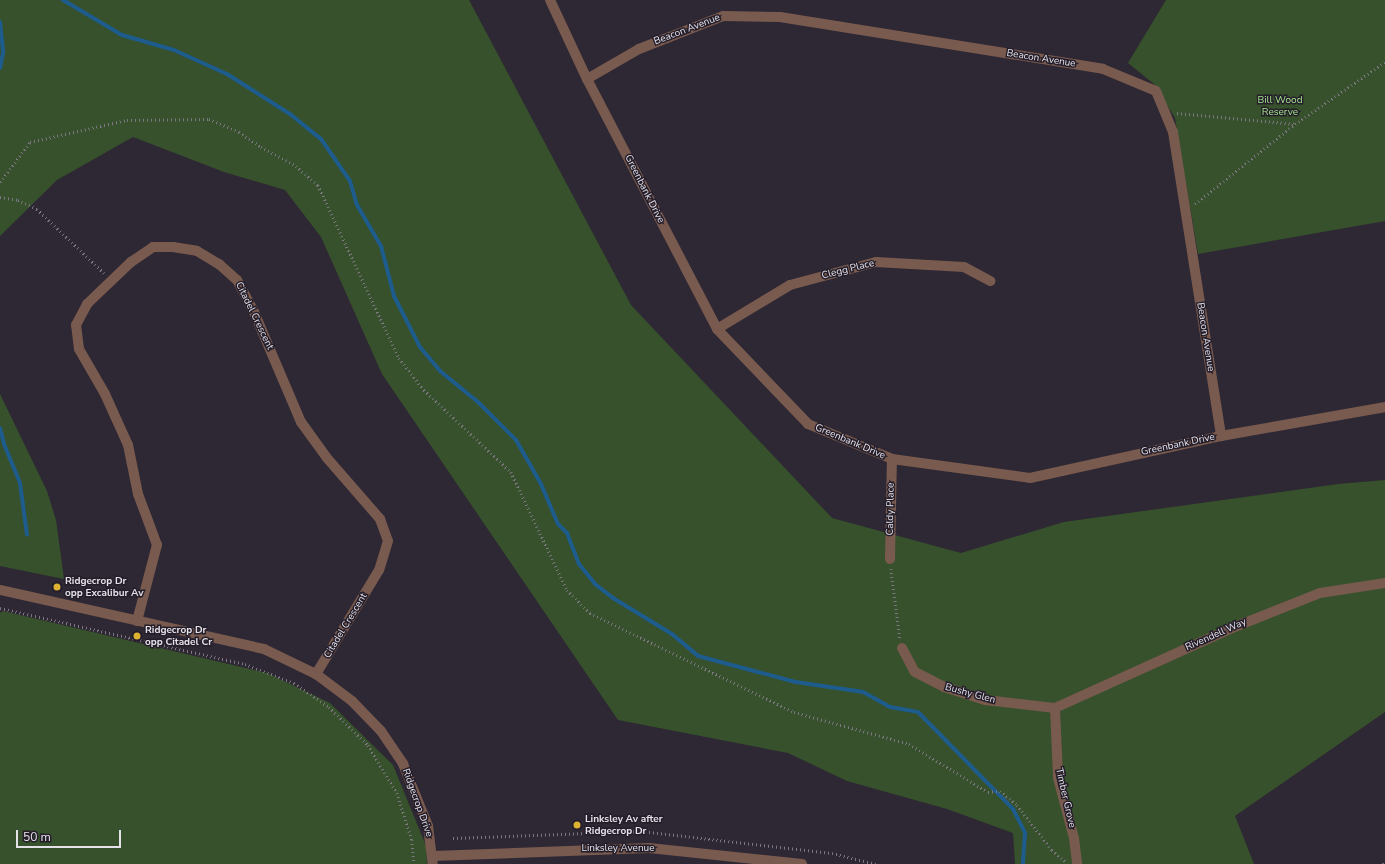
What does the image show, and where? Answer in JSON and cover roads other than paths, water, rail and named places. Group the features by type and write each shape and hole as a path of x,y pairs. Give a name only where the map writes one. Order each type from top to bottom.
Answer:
{"street":[{"name":"Greenbank Drive","path":"550,0 587,79 717,330 808,424 892,459 1030,478 1221,436 1385,407"},
{"name":"Beacon Avenue","path":"587,79 639,49 723,16 780,16 1103,69 1156,91 1173,132 1221,436"},
{"name":"Citadel Crescent","path":"137,620 157,545 138,494 128,445 105,394 79,349 76,325 87,304 130,262 153,247 173,246 197,251 219,264 237,280 254,312 300,422 327,458 380,519 388,541 379,570 316,674"},
{"name":"Clegg Place","path":"717,330 790,285 876,262 964,267 990,281"},
{"name":"Caldy Place","path":"890,559 892,459"},
{"name":"Rivendell Way","path":"1055,708 1232,628 1313,596 1385,583"},
{"name":"Ridgecrop Drive","path":"0,590 264,649 316,674 352,701 381,732 403,764 428,826 433,860"},
{"name":"Bushy Glen","path":"902,648 915,672 944,687 985,700 1055,708"},
{"name":"Timber Grove","path":"1055,708 1058,778 1074,838 1077,864"},
{"name":"Linksley Avenue","path":"433,860 649,848 696,851 802,864"}],"waterway":[{"path":"63,0 122,35 174,50 227,74 290,114 321,139 350,181 357,205 381,246 394,296 420,347 440,371 478,402 516,440 541,484 558,524 567,533 579,564 595,584 613,598 672,634 698,656 796,682 863,692 890,707 918,712 1013,809 1025,833 1023,864"},
{"path":"0,22 3,53 0,68"},
{"path":"0,428 4,444 20,483 27,535"}],"place":[{"name":"Ridgecrop Dr opp Excalibur Av","path":"57,587"},
{"name":"Ridgecrop Dr opp Citadel Cr","path":"137,636"},
{"name":"Linksley Av after Ridgecrop Dr","path":"577,825"}],"park label":[{"name":"Bill Wood Reserve","path":"1280,106"}]}
